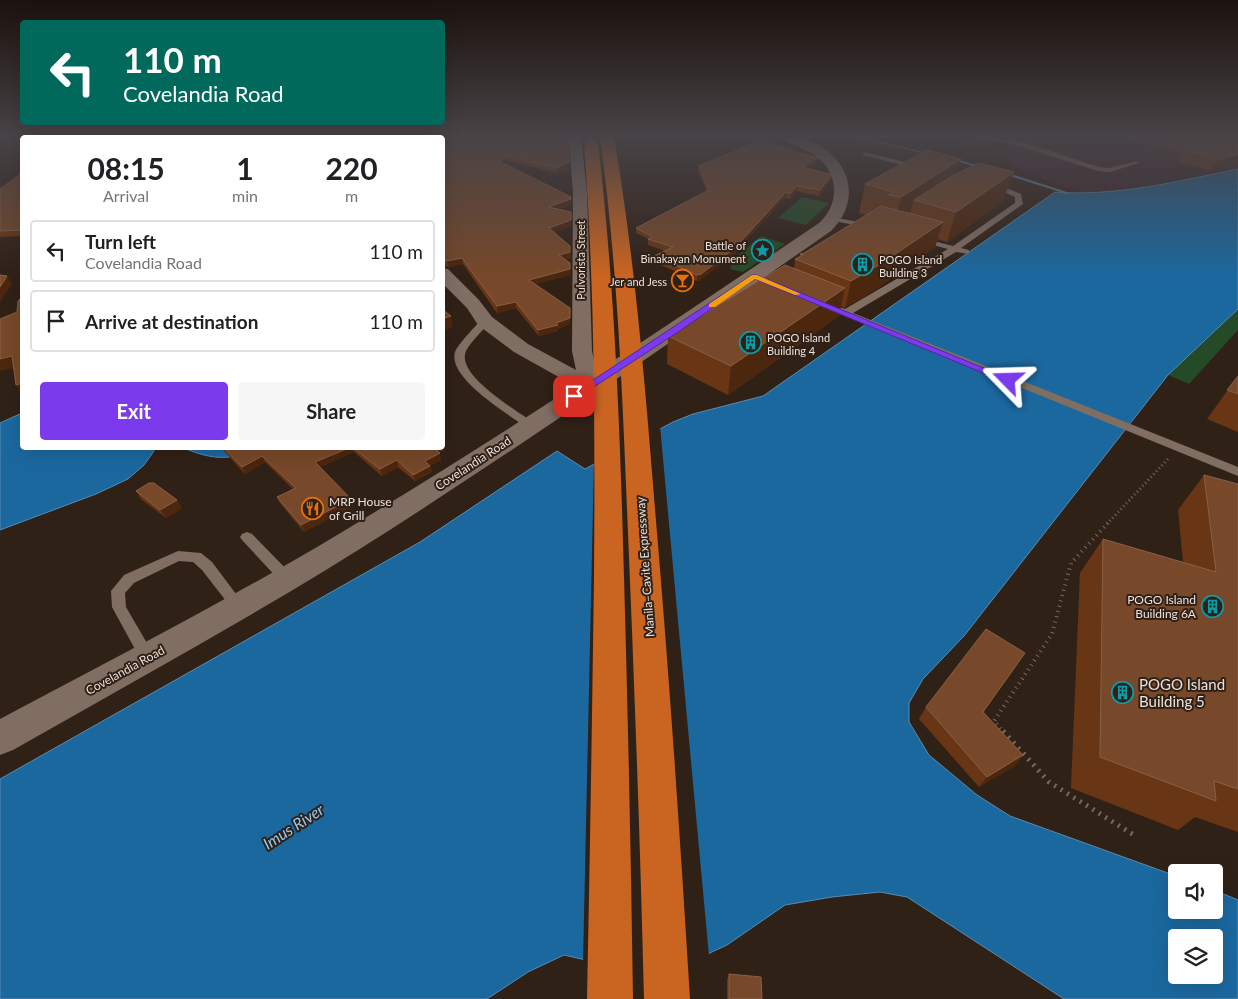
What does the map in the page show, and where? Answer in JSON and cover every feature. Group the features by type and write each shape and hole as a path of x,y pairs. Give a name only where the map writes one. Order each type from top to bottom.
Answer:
{"highway":[{"path":"595,184 605,353 611,709 610,999"},
{"name":"Manila–Cavite Expressway","path":"615,184 631,345 653,692 668,999"}],"main road":[{"path":"834,219 841,208 843,191 840,184"},
{"name":"Covelandia Road","path":"0,738 238,606 384,520 530,425 585,384 761,279 834,219"}],"street":[{"name":"Pulvorista Street","path":"579,184 582,351 586,370 585,384"},
{"path":"445,276 473,304 485,321 521,348 585,384"}],"lane":[{"path":"846,314 954,249 1019,204 1018,196 987,184"},
{"path":"834,219 877,227 866,232"},
{"path":"912,236 966,252"},
{"path":"819,302 1177,449 1238,472"},
{"path":"485,321 460,352 460,366 474,384 530,425"},
{"path":"247,537 286,578"},
{"path":"147,657 119,607 118,592 129,579 178,556 196,557 207,566 238,606"}],"path":[{"path":"1134,834 1049,782 994,721 1052,634 1071,563 1177,449"}],"shaded area":[{"path":"1055,184 1163,184 1083,195"}],"green space":[{"path":"802,197 829,203 806,225 778,218"},
{"path":"761,236 785,244 743,272 730,269 735,259"},
{"path":"1238,309 1238,330 1189,384 1168,375"}],"water":[{"name":"Imus River","path":"1166,184 1238,184 1238,309 1168,375 964,636 923,679 909,703 909,722 929,755 977,795 1010,816 1168,873 1168,919 1223,919 1223,894 1238,900 1238,999 1064,999 907,897 880,892 832,897 785,905 727,945 686,964 625,969 564,955 528,972 487,999 0,999 0,779 420,542 557,451 585,469 673,422 693,414 763,396 1055,192 1077,193 1123,190"},
{"path":"20,414 20,450 154,451 144,465 128,479 96,494 0,530 0,423"},
{"path":"189,450 254,450 230,457 213,457"}],"pier":[{"path":"660,426 709,956 687,966 625,971 583,962 594,461"}],"building":[{"path":"7,184 20,184 20,230 0,231 0,189"},
{"path":"445,184 544,184 571,197 571,199 548,207 571,212 571,220 549,228 570,246 570,252 559,255 570,263 570,269 529,280 570,308 570,318 556,323 558,325 538,330 516,302 497,306 462,258 445,260"},
{"path":"706,184 825,184 820,190 797,186 791,193 786,192 735,248 701,274 697,275 654,256 673,247 648,239 653,237 636,228 709,190"},
{"path":"865,184 922,184 901,197 888,195 893,192"},
{"path":"940,184 997,184 956,212 914,200"},
{"path":"881,206 943,222 882,263 851,281 795,259 803,255 800,254"},
{"path":"785,265 845,288 731,366 668,336"},
{"path":"0,275 7,276 0,287"},
{"path":"20,299 20,384 16,385 12,356 0,359 0,319 17,312"},
{"path":"445,311 451,316 445,318"},
{"path":"1238,376 1238,394 1227,390"},
{"path":"226,450 344,450 315,462 351,499 301,525 277,497 296,488 262,456 242,467"},
{"path":"356,450 436,450 440,453 425,461 430,466 413,475 397,460 380,469"},
{"path":"1204,475 1238,484 1238,789 1214,781 1216,801 1100,757 1103,539 1216,572"},
{"path":"149,483 154,483 177,500 160,510 136,491"},
{"path":"986,629 1025,653 983,712 1023,755 987,777 926,707"},
{"path":"729,974 761,977 762,999 729,999"}],"waterway":[{"path":"1038,184 1068,193"}],"slow traffic":[{"path":"712,305 754,276 797,294"}],"place":[{"name":"Battle of Binakayan Monument","path":"762,251"},
{"name":"POGO Island Building 3","path":"863,265"},
{"name":"Jer and Jess","path":"683,281"},
{"name":"POGO Island Building 4","path":"751,343"},
{"name":"MRP House of Grill","path":"313,508"},
{"name":"POGO Island Building 6A","path":"1212,606"},
{"name":"POGO Island Building 5","path":"1123,693"}],"route":[{"path":"574,396 754,276 1008,380"}]}
